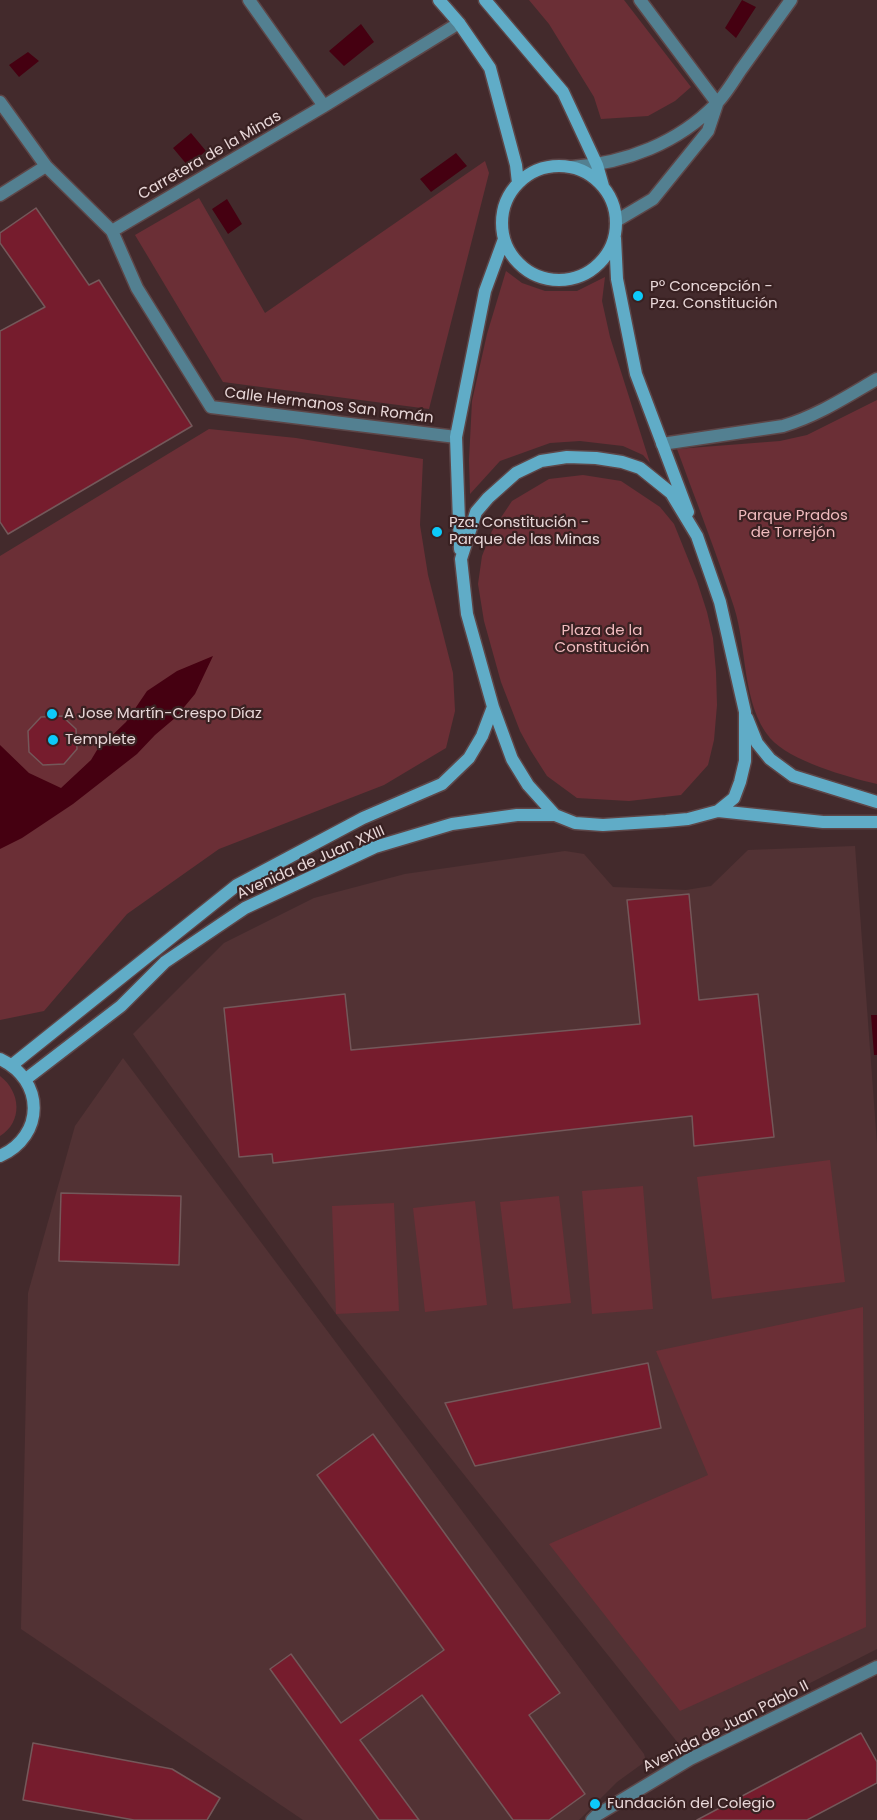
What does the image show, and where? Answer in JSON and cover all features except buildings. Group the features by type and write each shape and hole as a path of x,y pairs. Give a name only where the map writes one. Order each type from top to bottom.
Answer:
{"main road":[{"path":"439,0 459,23 490,68 516,165 518,183"},
{"path":"485,0 563,92 612,202 616,221 617,279 633,363 720,602 745,712 757,743 770,759 793,776 877,802"},
{"path":"603,186 589,174 572,168 553,166 534,171 518,183 507,200 502,219 504,239 515,260 536,275 560,280 584,274 604,259 615,237"},
{"path":"504,239 485,291 456,437 461,560 467,614 493,707 512,759 528,785 555,815 575,823 603,825 677,820 718,811 823,822 877,822"},
{"path":"461,560 476,512 488,498 516,473 542,461 567,457 605,459 640,468 671,493 697,536"},
{"name":"Avenida de Juan XXIII","path":"12,1065 237,885 363,818 442,784 469,758 482,736 493,707"},
{"path":"718,811 734,798 740,782 745,761 745,712"},
{"name":"Avenida de Juan XXIII","path":"26,1079 121,1006 165,962 245,908 375,848 452,824 517,815 555,815"},
{"path":"0,1059 12,1065 26,1079 32,1094 34,1110 31,1126 23,1140 11,1151 0,1156"}],"street":[{"path":"249,0 324,106"},
{"path":"640,0 717,103"},
{"path":"572,168 597,165 645,152 678,134 717,103 791,0"},
{"name":"Carretera de la Minas","path":"112,231 459,23"},
{"name":"Calle Hermanos San Román","path":"0,102 46,166 112,231 137,288 212,407 456,437"},
{"path":"616,221 653,199 708,131 717,103"},
{"path":"0,195 46,166"},
{"path":"662,444 783,426 801,421 877,379"},
{"name":"Avenida de Juan Pablo II","path":"592,1820 690,1759 877,1667"}],"shaded area":[{"path":"742,0 756,7 736,38 725,28"},
{"path":"361,24 374,42 344,66 329,51"},
{"path":"28,52 39,61 19,77 9,65"},
{"path":"191,133 206,151 188,166 173,148"},
{"path":"456,153 467,166 431,192 420,179"},
{"path":"227,199 242,224 228,234 212,209"},
{"path":"213,656 195,694 175,718 137,754 73,804 22,838 0,849 0,745 29,773 61,788 126,722 147,691 177,671"},
{"path":"855,846 877,1144 877,1649 682,1748 336,1314 133,1034 224,943 314,898 405,874 565,851 584,854 613,887 686,890 711,886 748,850"},
{"path":"871,1015 877,1015 877,1055 874,1055"},
{"path":"123,1058 644,1754 646,1761 617,1782 579,1820 303,1820 21,1629 28,1293 75,1126"}],"green space":[{"path":"529,0 624,0 691,87 675,101 648,116 601,119 594,97 549,24"},
{"path":"485,161 489,173 429,409 223,382 135,235 199,198 265,313"},
{"path":"506,271 522,283 545,291 577,291 605,277 602,301 610,337 650,463 643,455 623,446 580,441 550,443 500,461 470,494 472,401 487,334"},
{"name":"Parque Prados de Torrejón","path":"877,400 877,784 835,772 791,754 770,738 761,725 750,693 734,607 677,449 780,441 807,435"},
{"path":"209,429 296,438 423,459 420,525 428,575 453,673 455,711 446,748 384,785 219,849 127,914 44,1011 0,1020 0,556"},
{"name":"Plaza de la Constitución","path":"583,475 621,481 660,507 674,524 707,612 713,638 716,672 717,705 714,740 708,765 681,795 629,801 577,798 547,776 520,731 501,682 484,621 478,584 482,556 492,531 512,501 549,479"},
{"path":"0,1076 12,1090 16,1115 13,1123 0,1136"},
{"path":"830,1160 845,1282 712,1299 697,1177"},
{"path":"643,1186 653,1309 592,1314 582,1191"},
{"path":"559,1196 571,1303 513,1309 500,1202"},
{"path":"475,1201 487,1305 425,1312 413,1208"},
{"path":"394,1203 399,1311 336,1314 332,1206"},
{"path":"863,1307 866,1627 680,1711 549,1544 708,1475 656,1351"}],"place":[{"name":"Pº Concepción - Pza. Constitución","path":"638,296"},
{"name":"Pza. Constitución - Parque de las Minas","path":"437,532"},
{"name":"A Jose Martín-Crespo Díaz","path":"52,714"},
{"name":"Templete","path":"53,740"},
{"name":"Fundación del Colegio","path":"595,1804"}]}
